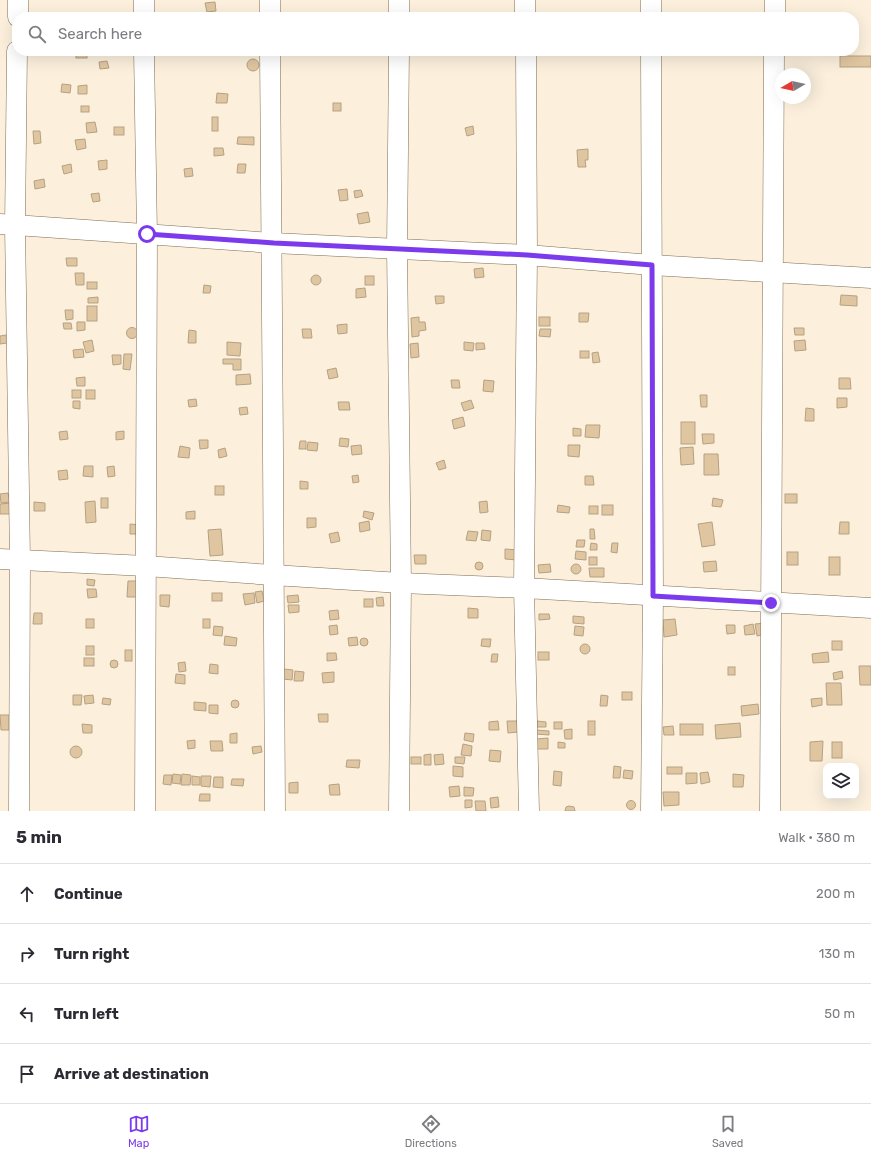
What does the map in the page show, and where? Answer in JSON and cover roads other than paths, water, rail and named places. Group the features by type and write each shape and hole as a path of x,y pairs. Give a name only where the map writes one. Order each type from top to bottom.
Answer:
{"street":[{"path":"18,0 18,12"},
{"path":"144,0 144,12"},
{"path":"270,0 270,12"},
{"path":"399,0 399,12"},
{"path":"525,0 525,12"},
{"path":"651,0 651,12"},
{"path":"775,0 775,12"},
{"path":"17,56 8,225 20,560 19,811"},
{"path":"144,56 147,234 145,811"},
{"path":"270,56 274,243 272,575 275,811"},
{"path":"399,56 397,249 401,583 399,811"},
{"path":"526,56 527,255 524,588 529,811"},
{"path":"651,56 653,596 651,811"},
{"path":"770,811 774,56"},
{"path":"8,225 274,243 527,255 652,265 871,278"},
{"path":"0,559 146,566 401,583 524,588 871,608"}]}
